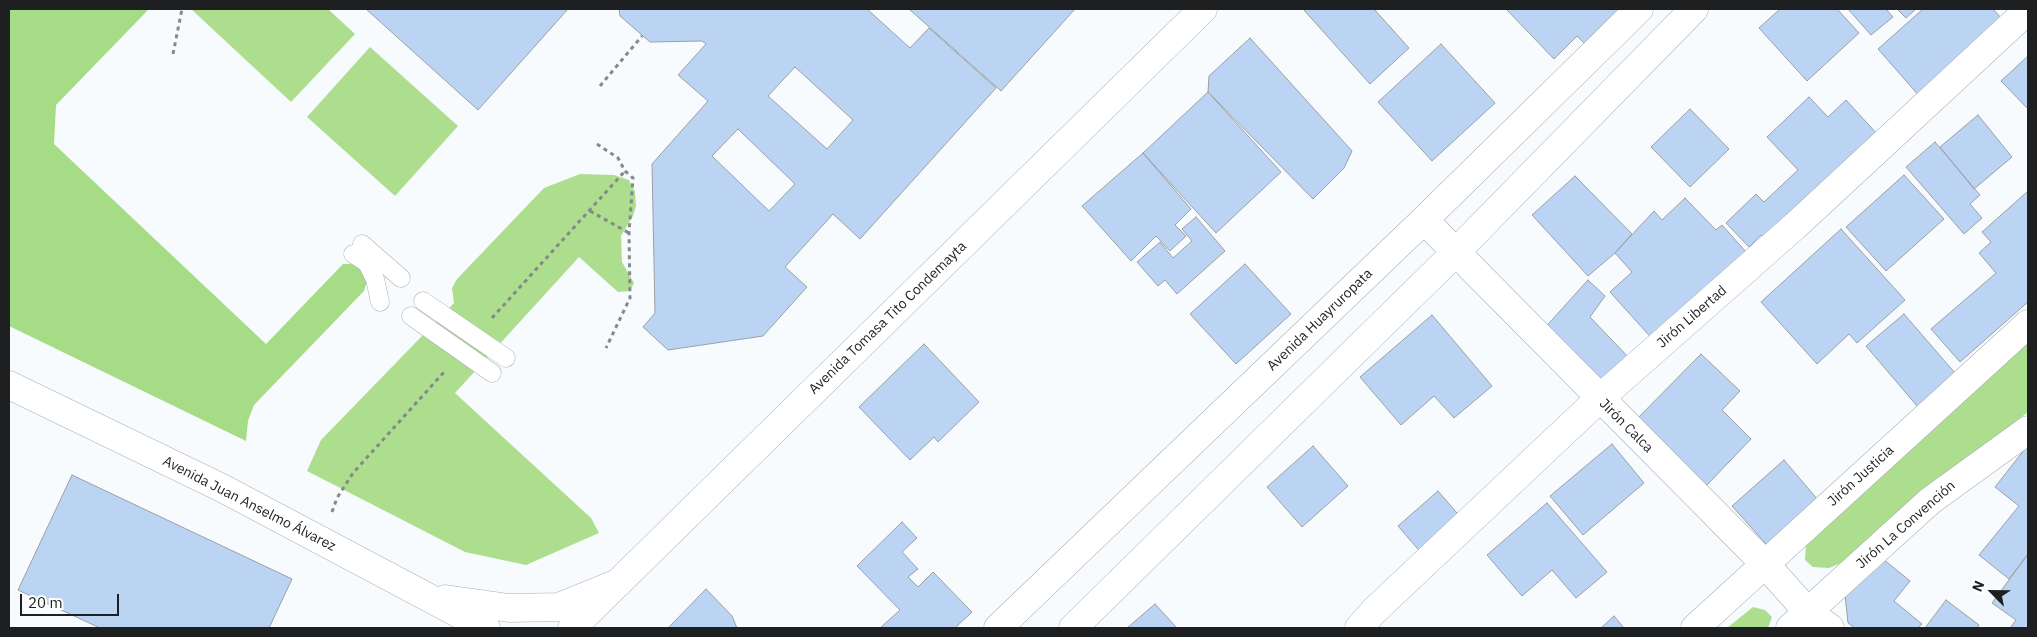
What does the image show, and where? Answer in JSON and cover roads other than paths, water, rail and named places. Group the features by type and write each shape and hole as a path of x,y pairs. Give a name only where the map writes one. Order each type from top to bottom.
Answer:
{"street":[{"name":"Avenida Tomasa Tito Condemayta","path":"572,628 1203,9"},
{"name":"Avenida Huayruropata","path":"998,628 1424,220 1639,9"},
{"path":"1073,628 1455,253 1694,9"},
{"name":"Jirón Libertad","path":"1359,628 1374,610 1599,400 1795,226 2028,10"},
{"name":"Jirón Calca","path":"1424,220 1599,400 1765,564 1799,620 1830,628"},
{"name":"Jirón Justicia","path":"1695,628 2028,324"},
{"name":"Avenida Juan Anselmo Álvarez","path":"9,385 222,488 486,628"},
{"name":"Jirón La Convención","path":"1799,620 1930,500 2028,430"},
{"path":"426,597 508,608 559,607 618,583"}],"lane":[{"path":"380,302 375,279 357,249 401,278"},
{"path":"423,301 506,358"},
{"path":"410,316 492,373"}]}
